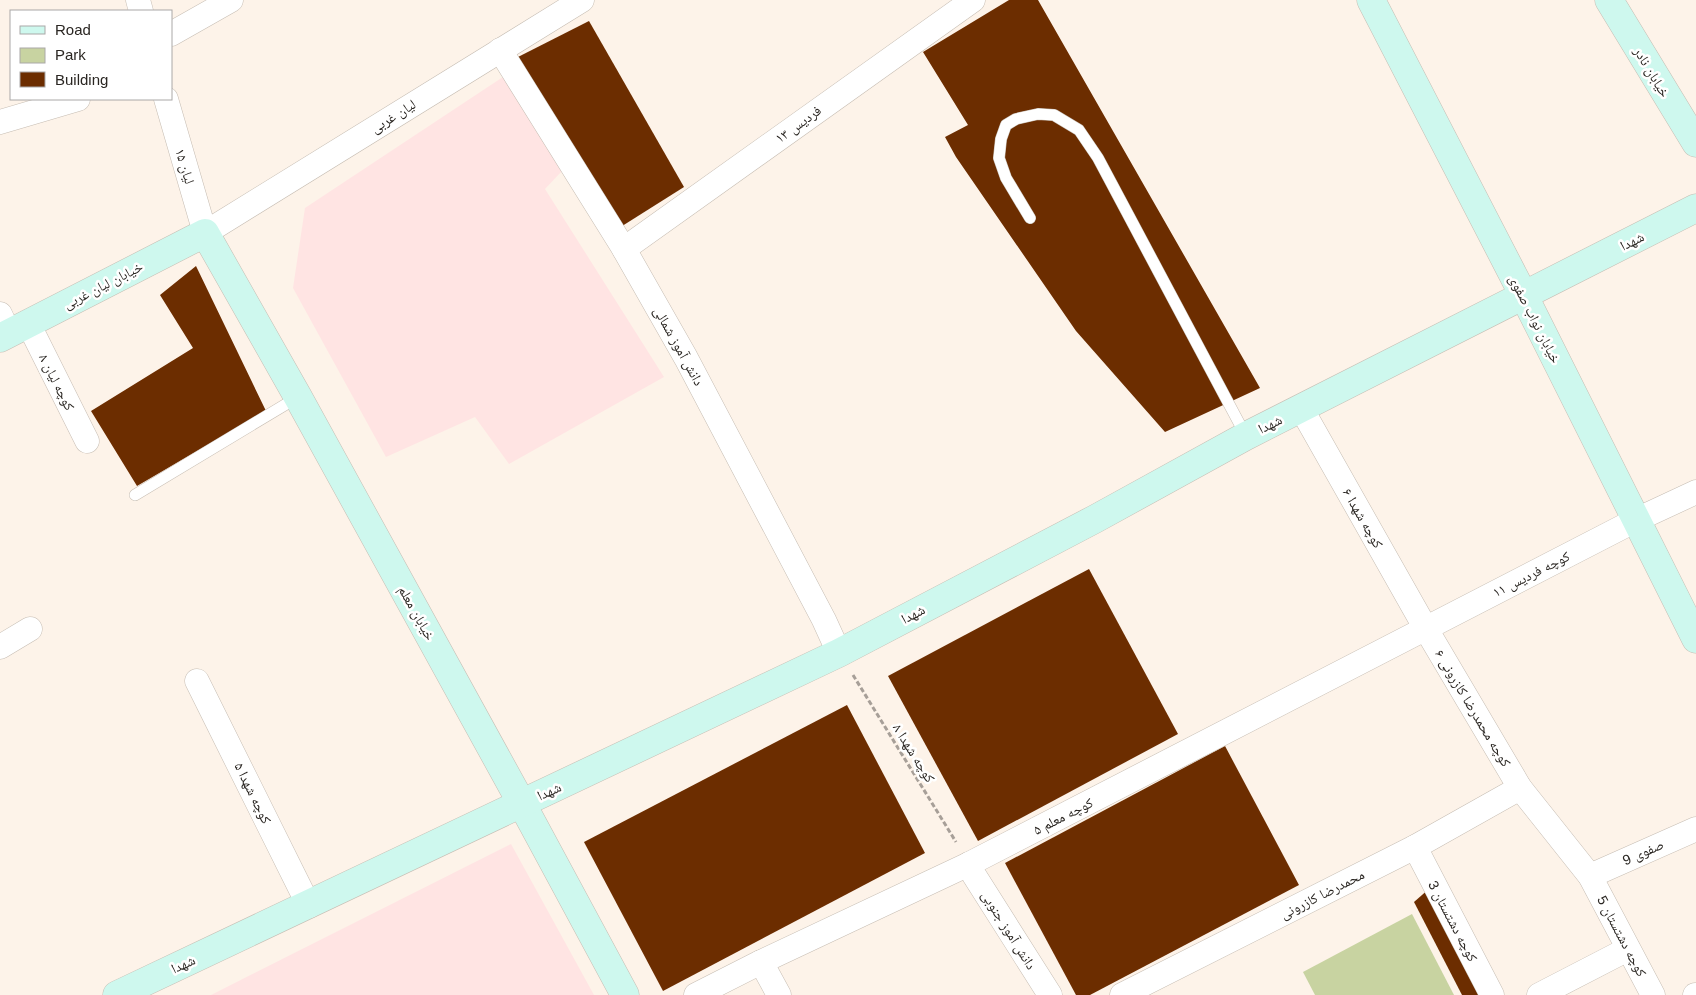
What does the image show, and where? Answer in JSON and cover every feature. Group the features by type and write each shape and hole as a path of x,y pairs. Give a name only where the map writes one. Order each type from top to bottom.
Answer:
{"street":[{"path":"172,33 231,0"},
{"name":"لیان غربی","path":"205,233 582,0"},
{"name":"فردیس ۱۳","path":"624,249 971,0"},
{"name":"خیابان نواب صفوی","path":"1371,0 1524,296 1696,638"},
{"name":"خیابان نادر","path":"1609,0 1696,143"},
{"name":"دانش آموز شمالی","path":"500,50 624,249 686,358 824,620 838,653"},
{"path":"0,122 75,100"},
{"name":"لیان ۱۵","path":"166,100 205,233"},
{"name":"شهدا","path":"117,995 309,906 838,653 1095,519 1246,436 1696,208"},
{"name":"خیابان لیان غربی","path":"9,327 205,233"},
{"name":"خیابان معلم","path":"205,233 298,397 522,804 624,995"},
{"name":"کوچه لیان ۸","path":"9,327 87,441"},
{"name":"کوچه شهدا ۶","path":"1301,408 1426,629"},
{"name":"کوچه فردیس ۱۱","path":"1426,629 1636,520 1696,492"},
{"path":"0,647 30,629"},
{"name":"کوچه محمدرضا کازرونی ۶","path":"1426,629 1520,788 1590,876"},
{"name":"کوچه معلم ۵","path":"696,995 761,962 969,864 1426,629"},
{"name":"کوچه شهدا ۵","path":"197,681 309,906"},
{"name":"محمدرضا کازرونی","path":"1122,995 1415,847 1520,788"},
{"name":"صفوی 9","path":"1590,876 1696,829"},
{"name":"کوچه دشتستان 3","path":"1415,847 1492,995"},
{"name":"دانش آموز جنوبی","path":"969,864 974,875 1050,995"},
{"name":"کوچه دشتستان 5","path":"1590,876 1653,995"},
{"path":"1539,995 1628,950"},
{"path":"761,962 779,995"}],"lane":[{"path":"1030,218 1006,178 999,158 1000,139 1006,125 1016,119 1038,114 1054,115 1078,130 1098,158 1246,436"},
{"path":"135,495 298,397"}],"path":[{"name":"کوچه شهدا ۸","path":"838,653 969,864"}],"shaded area":[{"path":"509,73 562,171 545,189 664,377 509,464 475,417 386,457 293,288 305,208"},
{"path":"511,844 594,995 211,995"}],"green space":[{"path":"1412,914 1454,995 1315,995 1303,972"}],"building":[{"path":"1009,0 1038,0 1260,388 1165,432 1076,331 956,157 945,137 968,125 923,52"},
{"path":"589,21 684,187 619,228 516,58"},
{"path":"196,266 266,411 137,486 91,411 193,348 160,295"},
{"path":"1089,569 1178,734 978,841 888,676"},
{"path":"847,705 925,853 663,991 584,842"},
{"path":"1225,746 1299,885 1090,995 1076,995 1005,863"},
{"path":"1430,888 1485,995 1462,995 1414,902"}]}
